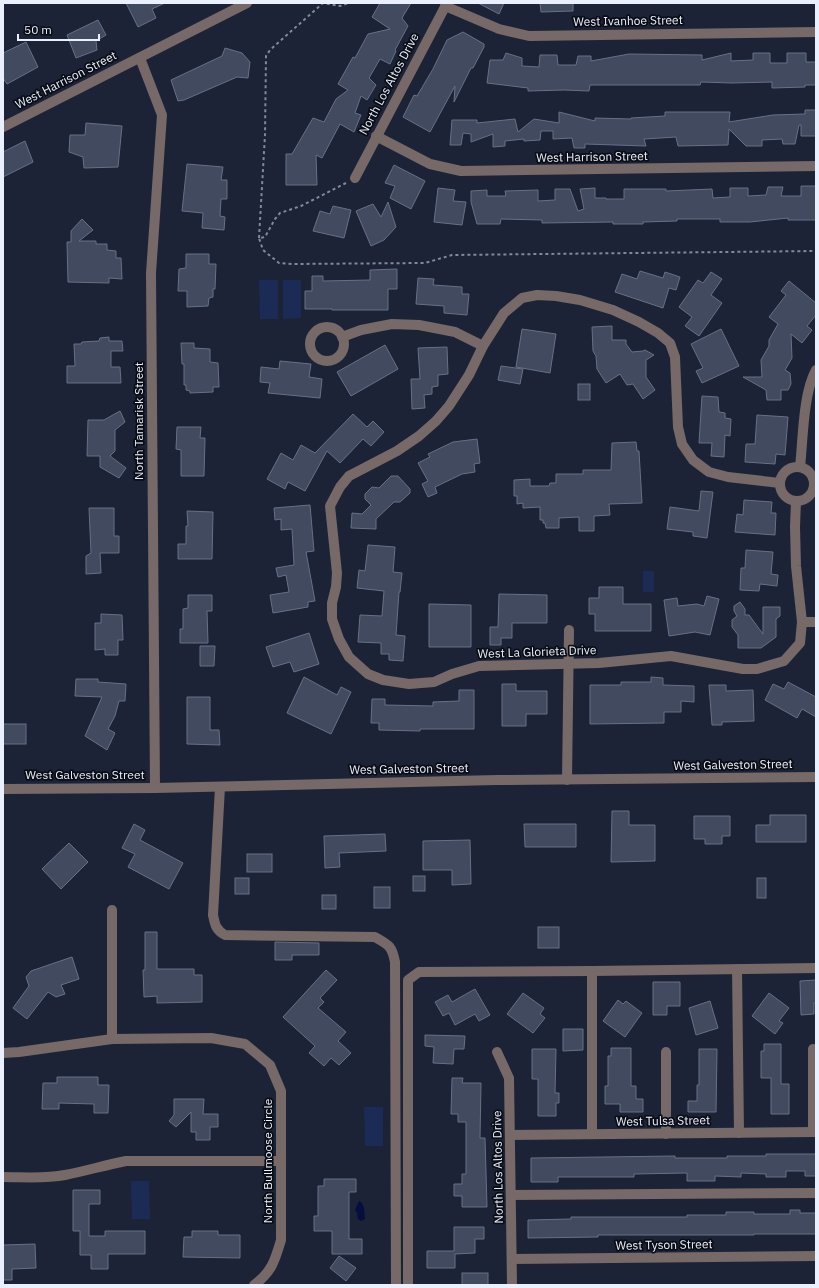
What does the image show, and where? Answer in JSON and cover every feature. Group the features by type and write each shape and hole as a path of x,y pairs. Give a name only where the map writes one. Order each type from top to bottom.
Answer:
{"street":[{"name":"West Harrison Street","path":"3,126 248,3"},
{"name":"West Ivanhoe Street","path":"446,4 498,29 528,36 816,32"},
{"name":"North Los Altos Drive","path":"356,178 376,136 446,4"},
{"name":"North Tamarisk Street","path":"140,58 162,115 151,273 155,788"},
{"name":"West Harrison Street","path":"376,136 430,164 461,172 816,166"},
{"name":"West La Glorieta Drive","path":"780,483 728,477 709,472 693,460 682,444 678,427 675,357 670,343 658,333 613,310 580,300 556,296 537,295 522,298 504,313 483,346 469,375 449,406 436,422 397,451 349,476 340,487 330,506 336,573 336,587 332,603 332,619 339,639 349,657 368,674 383,680 409,684 434,682 452,674 479,666 599,663 671,656 742,670 757,669 784,661 800,643 802,622 796,566 796,501"},
{"path":"342,337 361,330 392,324 418,325 456,332 483,346"},
{"path":"800,467 806,402 813,375 816,370"},
{"path":"800,467 807,470 811,474 815,482 810,496 806,499 796,501 784,496 781,491 780,483 782,475 786,471 791,468 800,467"},
{"path":"802,622 816,622"},
{"path":"567,780 568,630"},
{"name":"West Galveston Street","path":"3,789 220,787 497,780 816,777"},
{"path":"220,787 213,915 218,931 225,935 375,937 390,946 393,953 395,962 396,1285"},
{"path":"112,910 112,1039"},
{"path":"408,1285 408,980 418,972 592,972 816,968"},
{"path":"737,969 739,1133"},
{"path":"592,972 592,1134"},
{"name":"North Bullmoose Circle","path":"3,1053 112,1039 211,1038 245,1044 270,1065 281,1091 281,1240 276,1257 266,1276 254,1285"},
{"path":"813,1049 815,1132"},
{"name":"North Los Altos Drive","path":"497,1052 509,1078 512,1285"},
{"path":"666,1052 666,1134"},
{"name":"West Tulsa Street","path":"510,1135 815,1132"},
{"path":"3,1177 54,1176 126,1161 281,1161"},
{"path":"511,1195 816,1193"},
{"name":"West Tyson Street","path":"512,1259 816,1256"}],"path":[{"path":"348,3 340,6 323,3 270,50 266,56 265,135 259,238 262,250 279,263 425,263 452,255 816,251"},
{"path":"259,238 265,237 280,213 301,206 356,178"}],"shaded area":[{"path":"259,280 278,280 278,319 260,319"},
{"path":"283,280 301,280 301,318 283,319"},
{"path":"643,571 654,571 654,592 643,592"},
{"path":"364,1107 383,1107 383,1146 365,1146"},
{"path":"131,1181 149,1181 150,1219 132,1219"},
{"path":"359,1201 362,1203 364,1208 365,1219 361,1221 358,1219 355,1210"}],"building":[{"path":"126,3 165,3 152,9 156,18 138,27"},
{"path":"380,3 411,3 402,18 408,26 395,50 396,51 390,64 380,59 369,78 376,85 367,100 361,96 355,113 361,115 354,132 340,124 322,158 316,155 317,185 286,185 286,154 292,154 313,118 324,122 336,99 348,90 338,84 353,57 355,58 368,34 390,29 372,17"},
{"path":"478,3 504,3 499,14"},
{"path":"540,3 573,3 573,11 541,12"},
{"path":"98,20 106,35 96,41 97,50 76,58 67,35"},
{"path":"463,32 484,44 484,47 473,68 471,68 454,102 455,86 430,132 403,117 414,95 417,96 433,69 447,40"},
{"path":"26,42 38,67 7,84 3,78 3,53"},
{"path":"225,48 242,53 250,62 248,78 237,77 184,100 178,101 171,80 222,56"},
{"path":"506,53 522,58 522,66 539,67 540,55 557,55 558,65 576,65 578,56 591,56 591,61 629,54 702,55 702,60 731,53 731,61 753,60 753,53 770,53 770,63 787,63 787,53 806,53 806,62 816,62 816,85 805,85 805,87 772,88 772,82 701,82 700,85 590,85 589,91 528,91 528,88 487,83 490,60 503,60"},
{"path":"805,110 816,110 816,136 801,136 801,125 799,125 795,144 783,144 782,139 762,140 762,146 746,146 729,129 728,145 678,146 676,137 644,139 646,146 585,144 585,148 574,148 572,138 553,139 553,131 541,131 540,140 524,141 524,139 505,141 505,146 493,147 493,134 471,142 471,134 463,133 461,145 450,145 452,120 477,120 477,123 515,119 518,132 534,119 559,123 559,112 595,121 595,118 631,119 665,116 665,112 730,112 729,122 773,115 805,114"},
{"path":"86,123 122,126 118,167 84,168 83,157 69,152 70,135 85,135"},
{"path":"25,141 33,162 3,177 3,152"},
{"path":"187,164 223,167 221,180 227,180 227,199 221,199 220,216 225,217 224,230 202,228 203,213 182,211"},
{"path":"394,165 425,181 411,209 390,198 395,186 385,183"},
{"path":"801,186 816,186 816,220 788,220 788,218 750,222 720,222 720,219 677,219 677,221 643,222 643,224 613,224 613,222 542,223 542,220 501,219 500,224 477,224 471,202 471,191 487,190 487,196 506,196 505,191 538,190 538,201 555,200 555,189 570,189 578,211 584,209 580,189 595,188 595,198 624,199 624,189 666,189 666,191 712,189 713,198 730,197 730,188 748,188 748,196 766,195 768,187 783,187 781,196 801,196"},
{"path":"438,188 455,190 453,201 466,202 462,225 434,222"},
{"path":"388,202 396,227 384,240 371,246 356,211 373,204 381,217"},
{"path":"333,206 351,210 344,238 313,231 320,211 330,214"},
{"path":"82,219 93,230 79,241 96,241 96,244 107,244 107,250 116,251 116,258 121,258 122,279 109,278 109,283 68,282 67,242 71,242 71,231"},
{"path":"186,254 209,254 209,264 216,264 215,289 213,289 213,297 209,298 208,306 187,307 187,291 178,291 179,269 186,268"},
{"path":"397,269 397,289 388,289 388,310 305,309 305,291 312,291 312,276 323,276 323,281 370,280 370,270"},
{"path":"640,271 663,278 665,272 680,277 676,290 669,288 663,308 615,292 622,274 637,279"},
{"path":"711,272 722,279 711,295 722,303 699,336 685,326 692,317 679,307 698,280 703,283"},
{"path":"418,278 434,279 433,285 462,287 462,294 469,294 467,315 444,313 444,306 416,304"},
{"path":"789,281 816,303 816,315 807,326 812,330 802,343 791,334 792,358 785,370 790,373 791,384 788,390 781,390 781,400 767,400 766,390 743,377 762,377 761,360 769,346 769,340 778,324 769,317 786,295 781,291"},
{"path":"612,326 612,340 626,340 626,344 632,352 645,350 654,355 646,360 646,377 655,390 643,399 633,384 627,385 620,374 606,383 597,369 596,356 593,351 592,327"},
{"path":"522,329 556,334 550,373 516,367"},
{"path":"721,329 739,366 702,383 696,371 703,368 691,344"},
{"path":"109,337 109,341 122,341 123,351 111,351 111,367 120,367 121,383 67,383 67,366 75,366 74,344 99,341 100,338"},
{"path":"181,343 194,343 194,348 210,349 210,362 218,363 219,387 213,387 213,392 190,393 190,391 186,390 186,385 184,385 184,364 182,364"},
{"path":"385,345 398,369 351,396 337,372"},
{"path":"447,347 448,374 438,375 438,386 432,387 432,394 424,395 425,408 412,409 411,379 420,379 418,348"},
{"path":"280,361 311,364 309,377 322,379 320,398 268,393 270,383 260,382 261,367 279,369"},
{"path":"501,366 523,369 520,384 498,380"},
{"path":"578,384 590,384 590,400 578,400"},
{"path":"702,396 718,397 719,412 725,413 725,418 731,419 730,436 725,435 724,457 711,456 712,443 699,443"},
{"path":"120,411 125,422 115,430 115,451 110,456 126,468 119,478 100,467 100,456 87,456 88,420 104,420"},
{"path":"353,414 367,427 373,421 384,432 371,446 363,439 340,463 327,451 305,491 288,482 285,489 267,479 281,453 293,460 301,445 315,453"},
{"path":"757,415 788,417 785,455 776,454 775,464 745,462 746,444 755,444"},
{"path":"177,427 201,427 200,438 205,438 204,476 181,476 181,450 176,449"},
{"path":"477,439 480,463 474,464 475,472 462,474 435,487 437,493 428,497 422,484 428,481 418,463 430,457 428,454 453,442"},
{"path":"636,442 637,451 639,451 642,503 609,504 610,515 594,516 594,531 579,531 579,517 559,518 559,528 546,528 543,520 540,520 540,507 523,508 523,503 517,504 517,496 514,496 514,480 530,479 530,486 549,486 550,483 556,483 556,474 583,474 583,470 611,470 612,443"},
{"path":"391,476 398,476 410,489 410,493 400,502 394,502 376,519 376,529 351,528 352,513 362,514 371,505 365,499 365,494 372,487 379,488"},
{"path":"701,491 713,492 707,538 693,536 693,532 667,529 670,507 699,511"},
{"path":"744,500 772,502 771,513 776,513 775,535 735,532 737,514 743,515"},
{"path":"310,505 314,551 306,552 315,601 308,602 308,607 273,613 270,595 289,592 286,575 278,577 276,568 294,565 292,529 281,530 281,519 275,520 274,508"},
{"path":"89,508 114,508 114,536 119,536 119,553 100,553 101,573 86,574 86,556 91,553"},
{"path":"187,511 213,512 212,559 178,559 178,544 186,544 186,526 188,526"},
{"path":"368,545 395,547 393,572 402,573 396,635 405,636 403,661 389,660 389,654 381,654 381,643 358,642 360,615 382,616 384,591 357,588 359,570 365,571"},
{"path":"746,550 773,552 771,574 778,575 777,586 760,584 759,591 740,590 741,568 745,568"},
{"path":"599,587 623,587 623,604 651,604 651,631 595,631 595,614 589,614 589,598 599,598"},
{"path":"499,594 547,595 547,623 512,623 512,638 501,638 501,645 490,645 490,627 498,627"},
{"path":"188,595 212,595 212,611 207,611 208,643 180,643 180,629 183,629 183,609 188,608"},
{"path":"707,596 719,599 710,635 695,632 669,636 664,600 677,598 678,606 697,604 704,606"},
{"path":"740,602 745,609 745,615 749,615 763,634 763,607 780,607 780,616 776,619 776,637 761,648 738,648 738,635 732,627 732,620 737,616 734,611 734,606"},
{"path":"429,604 471,605 471,647 429,647"},
{"path":"101,614 122,615 123,640 118,640 118,655 105,655 105,649 95,650 95,623 101,623"},
{"path":"309,633 319,664 294,672 290,662 273,667 266,647"},
{"path":"200,646 215,646 214,666 200,666"},
{"path":"304,677 337,695 341,687 351,692 331,734 287,713"},
{"path":"651,677 663,678 663,685 694,686 694,702 681,701 681,712 664,712 664,723 590,724 590,685 621,685 621,682 651,682"},
{"path":"76,679 98,679 98,682 126,684 125,701 119,701 115,716 108,729 115,733 107,750 85,736 102,697 75,696"},
{"path":"788,682 816,697 816,717 802,709 797,718 765,700 773,684 784,689"},
{"path":"502,684 516,684 516,691 547,691 547,714 526,714 526,726 502,726"},
{"path":"709,685 726,685 726,691 753,690 754,721 722,722 722,725 712,725"},
{"path":"459,690 474,690 474,729 420,729 420,731 379,730 379,723 371,723 372,699 385,699 385,705 433,706 433,702 459,701"},
{"path":"187,697 210,697 210,730 219,730 220,745 187,744"},
{"path":"3,724 26,724 26,744 3,744"},
{"path":"612,811 629,811 629,825 655,825 655,861 611,862"},
{"path":"770,815 806,815 806,842 756,842 756,825 770,825"},
{"path":"694,816 730,816 730,836 722,836 722,844 705,844 705,839 694,839"},
{"path":"134,824 145,830 140,840 183,863 169,889 128,867 135,854 122,848"},
{"path":"524,824 576,824 576,847 525,847"},
{"path":"385,834 386,851 339,853 340,867 325,868 324,836"},
{"path":"470,840 471,884 452,885 452,870 423,870 423,841"},
{"path":"69,843 88,862 61,889 42,869"},
{"path":"247,854 272,854 272,872 247,872"},
{"path":"413,876 425,876 425,891 413,891"},
{"path":"235,878 249,878 249,894 235,894"},
{"path":"757,878 766,878 766,898 757,898"},
{"path":"374,887 390,887 390,908 374,908"},
{"path":"322,895 336,895 336,909 322,909"},
{"path":"538,927 559,927 559,948 538,948"},
{"path":"145,932 157,932 157,969 194,969 194,975 202,975 202,1002 157,1003 157,996 144,997 143,970 145,970"},
{"path":"275,942 319,943 319,955 292,955 292,960 275,960"},
{"path":"72,957 79,979 61,985 65,994 56,997 48,992 27,1019 13,1008 29,986 26,977 31,971"},
{"path":"326,970 337,980 320,998 324,1002 318,1008 346,1032 338,1041 351,1053 339,1065 331,1058 324,1066 309,1053 315,1046 283,1017"},
{"path":"816,980 816,1003 814,1003 814,1014 801,1015 800,981"},
{"path":"653,982 680,982 680,1006 667,1006 667,1015 653,1015"},
{"path":"475,989 490,1015 479,1021 475,1014 455,1025 449,1013 443,1016 435,1002 448,995 452,1002"},
{"path":"523,993 544,1008 540,1014 545,1018 533,1033 507,1014"},
{"path":"769,993 789,1008 779,1021 783,1023 775,1034 752,1016"},
{"path":"618,1000 623,1004 626,1001 642,1013 625,1037 603,1021"},
{"path":"710,1001 718,1028 696,1035 689,1008"},
{"path":"563,1029 583,1029 583,1050 563,1051"},
{"path":"425,1035 465,1036 464,1049 454,1049 453,1064 433,1063 434,1047 425,1046"},
{"path":"764,1044 781,1044 781,1084 789,1084 789,1114 771,1114 771,1078 761,1078 761,1051 764,1051"},
{"path":"611,1048 631,1048 631,1086 636,1086 636,1099 643,1099 643,1112 620,1112 620,1104 605,1104 605,1086 608,1086 608,1056 611,1056"},
{"path":"532,1049 556,1049 555,1093 559,1093 559,1103 556,1103 556,1116 538,1116 538,1079 532,1079"},
{"path":"699,1049 717,1049 716,1112 688,1112 688,1101 697,1101 697,1085 699,1085"},
{"path":"57,1077 98,1077 98,1085 109,1085 108,1113 94,1113 94,1104 59,1103 59,1109 42,1109 43,1083 57,1083"},
{"path":"452,1078 463,1078 462,1083 481,1083 480,1138 485,1138 487,1207 462,1207 462,1196 454,1196 454,1184 462,1184 462,1174 466,1174 466,1122 458,1122 458,1114 451,1114"},
{"path":"174,1099 204,1099 203,1114 218,1114 218,1127 210,1127 210,1140 196,1140 196,1132 191,1132 191,1112 176,1127 169,1121 174,1115"},
{"path":"766,1154 816,1154 816,1176 805,1176 805,1171 786,1171 786,1177 766,1177 766,1174 741,1173 741,1177 715,1176 715,1181 687,1181 687,1173 634,1174 634,1177 558,1177 558,1182 531,1182 531,1158 675,1156 675,1158 727,1158 727,1156 766,1156"},
{"path":"324,1179 356,1179 356,1192 349,1192 349,1239 362,1239 362,1254 332,1254 332,1231 314,1231 314,1216 318,1216 318,1186 324,1186"},
{"path":"73,1190 100,1190 100,1204 89,1204 89,1236 105,1236 105,1231 145,1231 145,1254 108,1254 108,1269 91,1269 91,1255 80,1255 80,1231 73,1231"},
{"path":"790,1210 800,1210 800,1213 816,1213 816,1234 598,1235 598,1237 528,1238 528,1220 571,1219 571,1217 687,1217 687,1215 726,1215 726,1212 790,1214"},
{"path":"454,1227 484,1227 484,1239 475,1239 475,1253 455,1254 455,1268 427,1268 427,1251 454,1251"},
{"path":"192,1231 218,1231 218,1235 240,1235 240,1258 183,1257 184,1237 192,1237"},
{"path":"35,1244 36,1268 12,1269 12,1280 3,1280 3,1245"},
{"path":"339,1256 356,1268 346,1281 330,1268"},
{"path":"462,1273 488,1273 488,1285 462,1285"}]}
